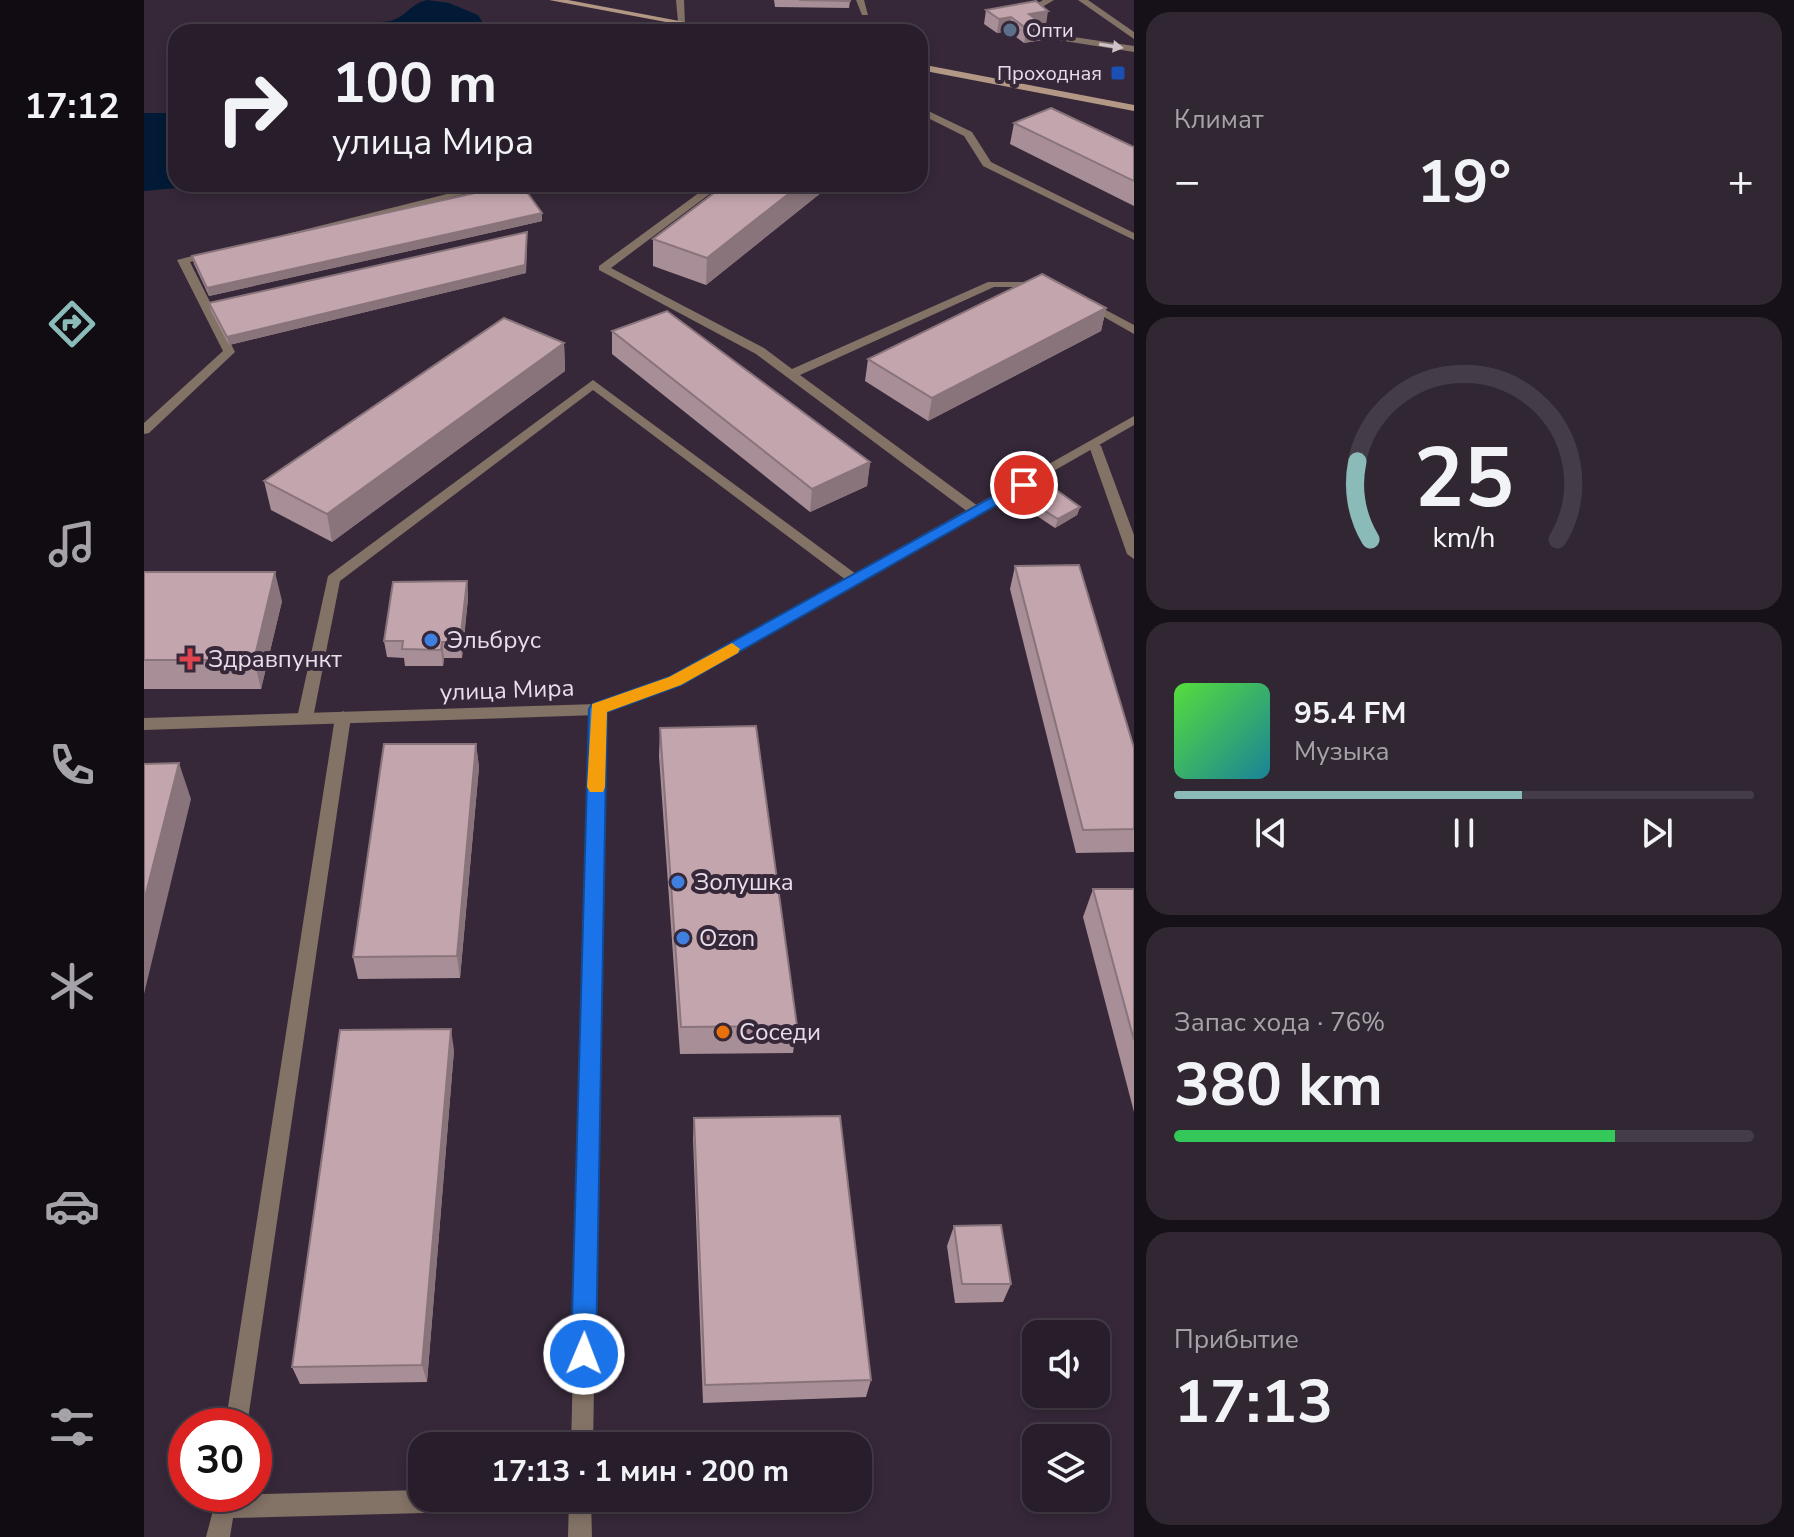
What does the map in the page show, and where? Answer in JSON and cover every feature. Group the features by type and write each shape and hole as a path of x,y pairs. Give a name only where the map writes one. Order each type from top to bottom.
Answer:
{"main road":[{"path":"553,0 692,24"},
{"path":"928,69 1134,108"}],"street":[{"path":"680,0 682,22"},
{"path":"860,0 865,13"},
{"path":"1023,17 1025,11 1050,0"},
{"path":"1082,0 1132,33"},
{"path":"1036,27 1058,37 1134,49"},
{"path":"928,114 968,134 987,164 1134,237"},
{"path":"274,238 467,192"},
{"path":"707,192 603,268 760,351 977,512"},
{"path":"144,430 229,352 183,260 229,249"},
{"path":"791,374 992,284 1033,282 1061,288"},
{"path":"1074,295 1134,330"},
{"path":"305,718 333,579 593,384 855,580"},
{"name":"улица Мира","path":"144,724 598,709 675,681 1095,446 1134,420"},
{"path":"1095,446 1134,554"},
{"path":"582,1432 598,709"},
{"path":"239,1408 343,717"},
{"path":"272,1501 408,1499"},
{"path":"218,1537 223,1512"},
{"path":"580,1512 580,1537"}],"water":[{"path":"427,0 449,3 478,15 483,24 348,24 390,21"},
{"path":"144,113 168,113 168,189 144,191"}],"building":[{"path":"1036,1 1048,11 1029,14 1045,26 1027,29 1011,17 999,19 986,10"},
{"path":"1051,108 1134,147 1134,181 1014,123"},
{"path":"480,192 527,192 542,213 207,288 192,256"},
{"path":"715,192 791,192 707,258 653,239"},
{"path":"527,232 525,265 227,337 209,303"},
{"path":"1042,274 1106,308 932,398 868,359"},
{"path":"667,311 870,462 812,489 612,331"},
{"path":"504,318 564,343 327,514 264,481"},
{"path":"1055,489 1080,507 1058,519 1030,502"},
{"path":"1079,565 1134,748 1134,829 1083,830 1015,566"},
{"path":"144,572 275,572 254,660 144,660"},
{"path":"467,581 460,642 442,642 441,650 402,649 403,641 384,641 393,582"},
{"path":"756,726 797,1026 681,1027 660,728"},
{"path":"384,744 476,744 457,956 353,957"},
{"path":"179,763 144,901 144,764"},
{"path":"1093,889 1134,889 1134,1040"},
{"path":"451,1029 422,1365 292,1367 340,1030"},
{"path":"840,1116 871,1380 705,1385 694,1118"},
{"path":"1001,1225 1011,1284 962,1284 954,1226"}],"slow traffic":[{"path":"596,787 598,709 675,681 732,649"}],"place":[{"name":"Опти","path":"1010,30"},
{"name":"Проходная","path":"1118,73"},
{"name":"Эльбрус","path":"431,640"},
{"name":"Здравпункт","path":"190,659"},
{"name":"Золушка","path":"678,882"},
{"name":"Ozon","path":"683,938"},
{"name":"Соседи","path":"723,1032"}],"route":[{"path":"584,1354 598,709 675,681 1024,485"}]}
